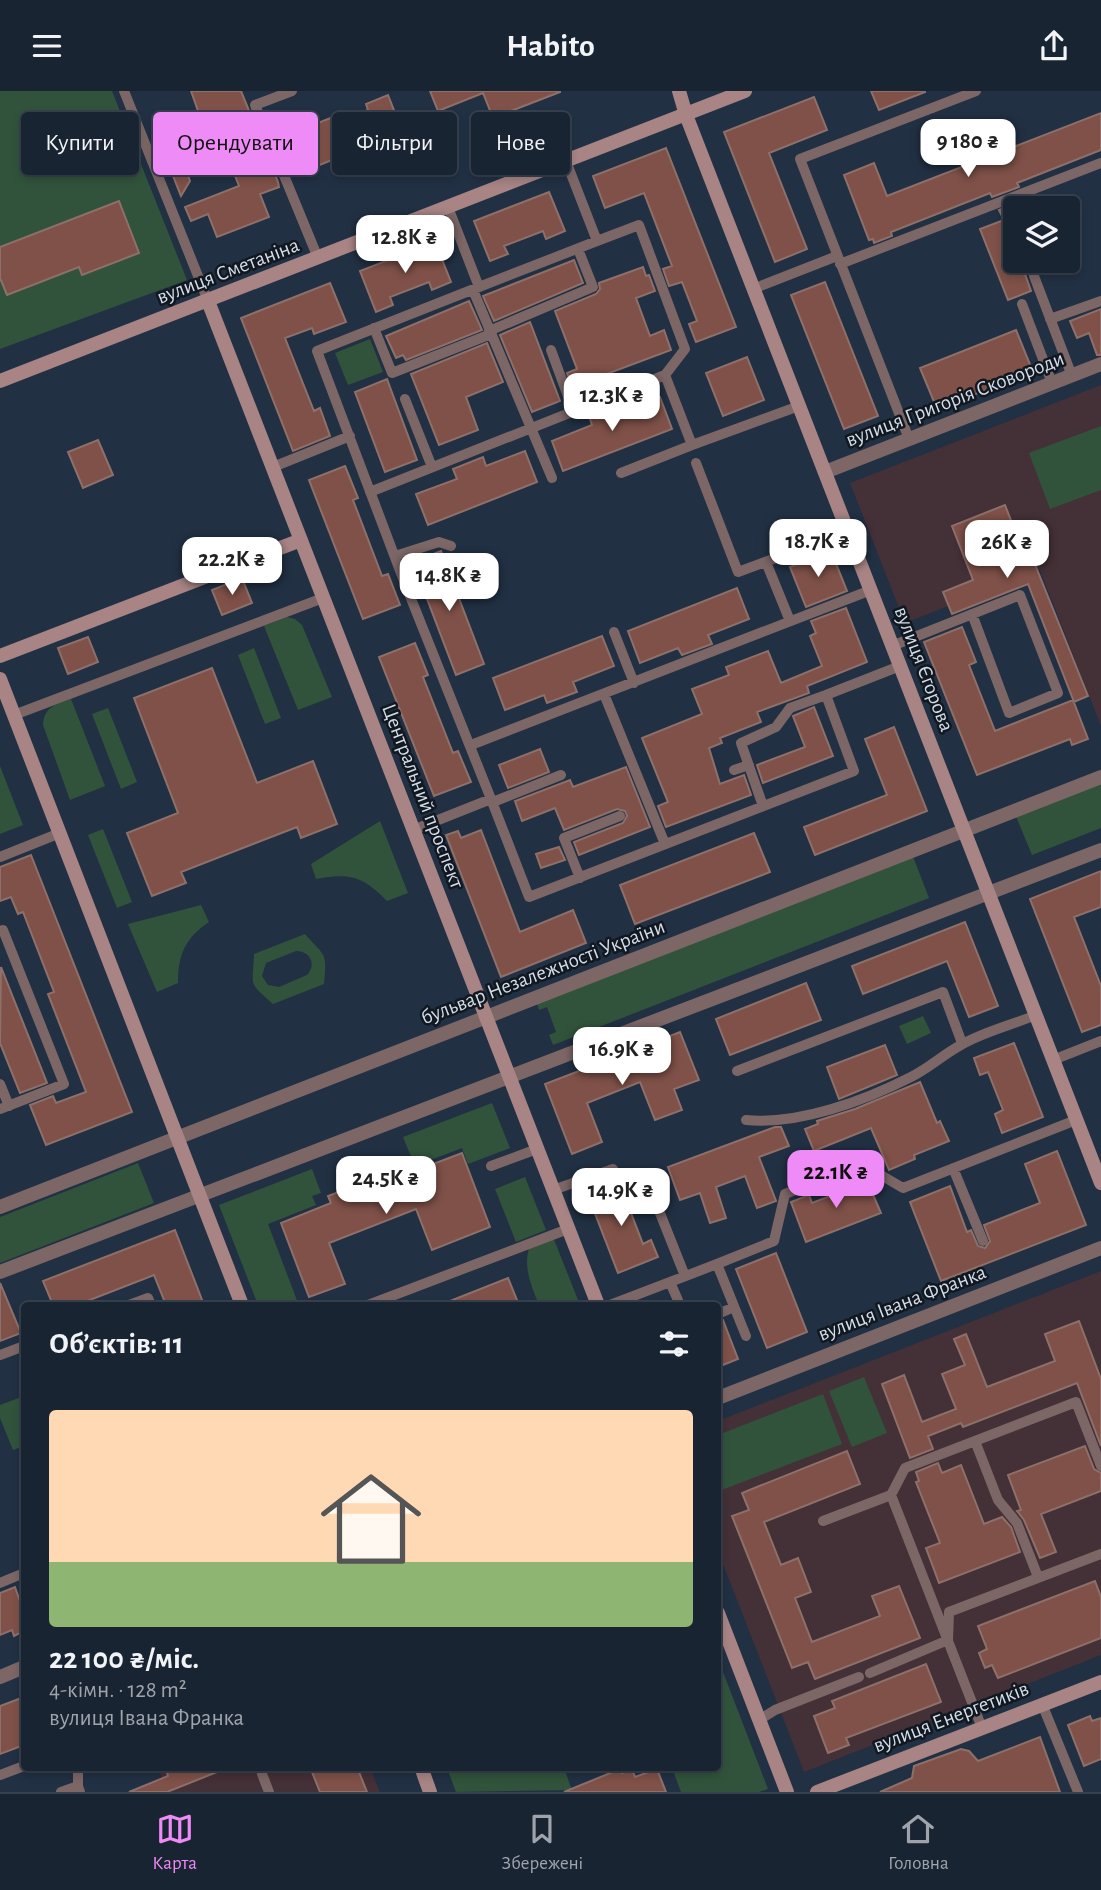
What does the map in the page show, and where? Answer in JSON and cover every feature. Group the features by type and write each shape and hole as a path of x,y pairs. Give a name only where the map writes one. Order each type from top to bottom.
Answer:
{"street":[{"name":"вулиця Єгорова","path":"679,91 686,115 1101,1183"},
{"name":"вулиця Сметаніна","path":"570,160 745,91"},
{"name":"вулиця Сметаніна","path":"0,381 532,175"},
{"name":"Центральний проспект","path":"208,301 597,1302"},
{"name":"вулиця Григорія Сковороди","path":"825,472 1101,364"},
{"path":"0,656 301,540"},
{"path":"0,679 241,1302"},
{"name":"бульвар Незалежності України","path":"0,1207 1101,777"},
{"path":"0,1272 1101,850"},
{"name":"вулиця Івана Франка","path":"721,1397 1101,1248"},
{"path":"721,1621 787,1792"},
{"path":"0,1677 21,1668"},
{"name":"вулиця Енергетиків","path":"817,1792 1101,1682"},
{"path":"422,1771 430,1792"}],"lane":[{"path":"124,91 208,301"},
{"path":"292,91 255,105 318,258"},
{"path":"909,439 800,159 976,91"},
{"path":"754,289 1101,163"},
{"path":"570,172 597,241"},
{"path":"448,207 490,333 552,478"},
{"path":"370,492 665,375 685,349 639,225 317,351 370,492 529,897 854,771 826,695"},
{"path":"374,328 392,373 593,287 578,249"},
{"path":"1034,276 1072,376"},
{"path":"1050,320 1101,300"},
{"path":"1022,304 1052,383"},
{"path":"551,350 573,410"},
{"path":"665,375 692,445"},
{"path":"405,400 432,467"},
{"path":"621,474 799,406"},
{"path":"273,467 350,436"},
{"path":"696,463 738,572 848,531"},
{"path":"395,556 439,542 451,546"},
{"path":"766,562 790,621"},
{"path":"471,745 871,590"},
{"path":"892,646 972,614 1020,595 1058,693 1009,713 972,614"},
{"path":"14,715 323,598"},
{"path":"614,632 634,683"},
{"path":"763,806 741,743 776,727 790,708 900,666"},
{"path":"604,694 664,844"},
{"path":"734,770 749,765"},
{"path":"413,830 561,775"},
{"path":"580,878 564,838 620,816"},
{"path":"0,857 60,833"},
{"path":"0,931 3,930 64,1084 4,1108 0,1084"},
{"path":"737,1071 943,992 962,1043"},
{"path":"747,1120 768,1122 811,1116 913,1076 962,1043 1036,1015"},
{"path":"1053,1060 1101,1041"},
{"path":"618,1302 774,1241 785,1194 862,1164 903,1188 1076,1120"},
{"path":"492,1165 537,1149"},
{"path":"953,1168 983,1241"},
{"path":"554,1191 613,1169"},
{"path":"650,1188 685,1276"},
{"path":"376,1302 568,1229"},
{"path":"717,1264 746,1336"},
{"path":"670,1282 679,1302"},
{"path":"721,1313 734,1307"},
{"path":"0,1355 21,1347"},
{"path":"823,1521 891,1495 905,1468 1076,1402 1101,1466"},
{"path":"975,1441 998,1500 1017,1523 1038,1577"},
{"path":"891,1495 982,1728"},
{"path":"948,1640 949,1612 1101,1554"},
{"path":"0,1583 21,1574"},
{"path":"870,1673 948,1640"},
{"path":"759,1720 775,1710 859,1677"},
{"path":"1042,1705 1078,1792"},
{"path":"0,1775 21,1767"},
{"path":"61,1792 79,1789 78,1771"},
{"path":"262,1774 269,1792"}],"shaded area":[{"path":"1101,385 1101,726 1040,570 905,623 850,483"},
{"path":"1101,1271 1101,1655 804,1772 721,1559 721,1420"},
{"path":"159,1771 371,1771 380,1792 168,1792"}],"green space":[{"path":"0,91 112,91 120,112 21,112 21,175 139,175 139,159 187,280 0,349"},
{"path":"370,339 383,372 348,385 335,353"},
{"path":"1101,426 1101,490 1050,509 1029,453"},
{"path":"287,617 302,625 332,697 298,710 264,626"},
{"path":"254,648 281,718 265,724 238,655"},
{"path":"71,699 105,786 70,800 43,725 48,710"},
{"path":"108,708 137,782 121,789 92,714"},
{"path":"0,766 23,825 0,834"},
{"path":"1101,780 1101,828 1032,855 1015,814"},
{"path":"380,821 408,893 387,901 370,886 355,878 338,876 316,879 311,864"},
{"path":"103,829 132,902 117,908 88,835"},
{"path":"912,854 929,898 553,1045 549,1035 556,1032 547,1007 539,1010 536,1000"},
{"path":"201,905 209,922 194,934 184,948 179,964 178,983 157,992 128,924"},
{"path":"305,934 324,956 324,984 273,1004 253,983 254,954","holes":["296,951 305,953 312,963 307,975 279,987 268,985 262,976 266,963"]},
{"path":"923,1016 931,1033 907,1044 899,1026"},
{"path":"492,1103 510,1148 468,1164 462,1148 415,1166 403,1137"},
{"path":"138,1163 154,1203 0,1263 0,1217"},
{"path":"312,1169 321,1193 312,1196 316,1205 268,1224 298,1302 257,1302 219,1205"},
{"path":"525,1177 546,1230 516,1242 495,1189"},
{"path":"553,1237 579,1302 538,1302 529,1277 529,1249"},
{"path":"864,1377 887,1433 852,1447 829,1391"},
{"path":"823,1394 842,1444 721,1490 721,1434"},
{"path":"21,1397 21,1447 13,1450 0,1418 0,1405"},
{"path":"721,1667 768,1789 759,1792 681,1792 673,1771 721,1771"},
{"path":"448,1771 565,1771 572,1790 456,1792"}],"building":[{"path":"191,91 241,91 250,112 195,112 198,111"},
{"path":"430,91 560,91 508,112 491,112 483,93 438,111"},
{"path":"871,91 925,91 925,92 879,110"},
{"path":"388,95 395,112 363,112 368,110 366,104"},
{"path":"814,97 827,130 769,153 807,249 775,262 724,132"},
{"path":"1101,113 1101,150 1017,183 1019,187 992,197 990,193 891,232 892,236 874,243 873,239 869,240 844,175 874,163 887,196"},
{"path":"332,117 332,160 318,166 318,123"},
{"path":"666,148 736,327 696,342 689,324 697,321 682,282 669,286 663,269 672,266 644,193 605,208 593,176"},
{"path":"173,175 188,175 190,181 181,196"},
{"path":"235,175 275,175 279,187 260,194 269,217 217,237 208,214 191,221 185,207 239,186"},
{"path":"549,192 565,231 546,239 543,231 504,246 508,254 490,261 474,221"},
{"path":"119,201 139,253 82,275 79,267 7,295 0,278 0,247"},
{"path":"1003,220 1003,273 1026,273 1031,291 1008,300 980,229"},
{"path":"435,242 451,282 432,290 429,282 390,297 393,305 376,312 360,271"},
{"path":"574,260 583,283 494,321 483,296"},
{"path":"643,267 655,291 636,298 650,336 664,330 671,350 572,387 567,373 577,369 555,311 596,294 600,289 599,283"},
{"path":"825,282 878,416 844,429 791,295"},
{"path":"330,283 346,322 314,334 312,328 285,338 314,411 320,408 330,436 293,451 241,318"},
{"path":"469,301 482,330 406,360 403,355 396,358 386,336"},
{"path":"1101,309 1101,355 1097,355 1089,333 1077,338 1070,321"},
{"path":"530,322 560,401 532,412 500,335"},
{"path":"1016,330 1033,372 937,409 920,368"},
{"path":"487,343 503,382 466,397 478,430 439,445 411,374"},
{"path":"747,357 764,400 723,416 706,373"},
{"path":"387,379 417,460 385,472 355,392"},
{"path":"660,397 672,429 563,471 552,441 592,425 589,416 619,404 622,412"},
{"path":"98,440 113,475 83,488 68,452"},
{"path":"525,451 537,482 428,525 416,494 457,479 453,469 483,457 486,466"},
{"path":"345,466 358,498 353,500 382,576 388,574 400,605 363,619 309,480"},
{"path":"1005,505 1026,559 1032,557 1088,696 1074,702 1028,584 952,614 943,592 973,580 952,526"},
{"path":"441,551 484,664 456,675 413,562"},
{"path":"831,551 847,591 806,607 790,567"},
{"path":"242,578 252,603 222,615 212,590"},
{"path":"737,588 749,619 708,635 712,644 682,655 678,648 640,663 628,631"},
{"path":"846,608 867,662 807,686 809,693 757,712 761,722 720,738 722,743 709,748 720,784 744,775 751,795 666,827 658,806 668,802 642,738 702,714 692,689 729,675 726,667 768,651 781,683 822,666 810,636 816,633 811,621"},
{"path":"962,627 976,662 969,665 995,731 1073,700 1088,739 1072,745 1070,739 977,775 924,642"},
{"path":"602,636 614,666 573,682 577,692 547,703 544,695 505,710 493,678"},
{"path":"88,637 98,662 68,674 58,648"},
{"path":"415,643 428,675 423,677 453,753 458,751 471,782 434,796 379,657"},
{"path":"212,668 257,783 313,761 337,824 301,838 297,827 181,872 186,883 152,896 127,833 178,813 134,698"},
{"path":"814,707 833,756 763,783 757,765 805,747 793,716"},
{"path":"894,727 927,811 815,855 804,827 887,795 865,739"},
{"path":"540,749 549,772 508,788 499,765"},
{"path":"626,767 650,827 579,855 574,842 623,823 627,816 625,811 617,809 564,830 555,808 522,821 515,801 570,780 573,787"},
{"path":"481,830 520,932 573,910 586,943 501,977 446,835 458,831 461,838"},
{"path":"754,833 770,872 635,924 620,885"},
{"path":"559,847 565,860 541,868 536,854"},
{"path":"31,855 132,1112 46,1145 30,1105 53,1096 56,1103 86,1092 48,994 54,992 23,912 18,914 11,897 0,901 0,867"},
{"path":"1101,871 1101,907 1074,917 1101,986 1101,1025 1082,1032 1030,899"},
{"path":"965,922 998,1006 969,1017 947,961 863,994 852,966"},
{"path":"1,967 47,1083 20,1093 0,1043"},
{"path":"806,983 821,1020 730,1055 716,1019"},
{"path":"680,1032 699,1080 674,1089 682,1110 655,1120 640,1082 587,1103 602,1142 572,1154 545,1084"},
{"path":"1014,1043 1043,1117 1002,1133 995,1114 1003,1110 988,1072 980,1075 974,1058"},
{"path":"885,1045 897,1075 839,1099 827,1067"},
{"path":"920,1082 937,1123 940,1121 949,1141 914,1155 915,1159 889,1170 871,1128 814,1151 805,1129 818,1124 817,1121 855,1109"},
{"path":"781,1127 789,1146 759,1157 776,1201 757,1208 745,1176 716,1187 726,1218 710,1223 700,1193 680,1200 668,1167"},
{"path":"1057,1151 1086,1225 941,1281 910,1202 950,1186 967,1232 971,1230 978,1246 985,1248 990,1241 984,1225 1040,1203 1025,1164"},
{"path":"462,1153 490,1227 432,1250 416,1209 329,1243 345,1284 309,1297 281,1223 331,1203 328,1196 409,1165 412,1172"},
{"path":"864,1174 881,1213 806,1242 791,1202 809,1195 812,1203 851,1188 848,1180"},
{"path":"629,1182 637,1202 628,1205 643,1244 651,1240 658,1257 618,1273 589,1198"},
{"path":"175,1230 203,1302 165,1302 154,1275 85,1302 52,1302 43,1281"},
{"path":"776,1253 807,1332 767,1348 736,1269"},
{"path":"508,1278 518,1302 448,1302"},
{"path":"0,1283 21,1333 0,1341"},
{"path":"721,1320 738,1359 721,1366"},
{"path":"1079,1321 1101,1379 1101,1446 1077,1383 963,1427 961,1423 928,1436 933,1449 910,1458 882,1384 904,1375 922,1422 956,1409 942,1374 965,1365 954,1339 966,1334 987,1387 1055,1361 1045,1334"},
{"path":"1085,1446 1094,1469 1101,1473 1101,1491 1041,1514 1056,1552 1040,1558 1024,1520 1017,1511 1021,1510 1008,1475"},
{"path":"847,1451 860,1484 764,1522 781,1565 798,1558 811,1592 795,1598 812,1642 880,1616 872,1596 899,1586 920,1638 815,1679 808,1662 792,1668 732,1516 749,1510 742,1493"},
{"path":"938,1463 942,1473 961,1465 984,1524 1002,1517 1011,1527 1020,1552 939,1583 926,1548 940,1543 916,1482 919,1481 916,1472"},
{"path":"1095,1581 1101,1597 1101,1638 998,1678 992,1665 985,1668 979,1653 987,1649 978,1626"},
{"path":"15,1587 21,1604 21,1632 14,1636 12,1630 0,1635 0,1593"},
{"path":"926,1664 941,1702 846,1738 849,1745 828,1753 814,1716 835,1708 832,1701"},
{"path":"21,1698 21,1746 0,1754 0,1706"},
{"path":"1090,1716 1092,1721 1101,1718 1101,1759 1084,1766 1068,1725"},
{"path":"1040,1737 1060,1792 880,1792 912,1778 914,1766 961,1749 969,1751 978,1761"},
{"path":"166,1771 220,1771 167,1792 129,1792 168,1776"},
{"path":"312,1771 359,1771 367,1792 320,1792"},
{"path":"615,1771 633,1771 635,1777 658,1771 666,1792 564,1792"}]}
